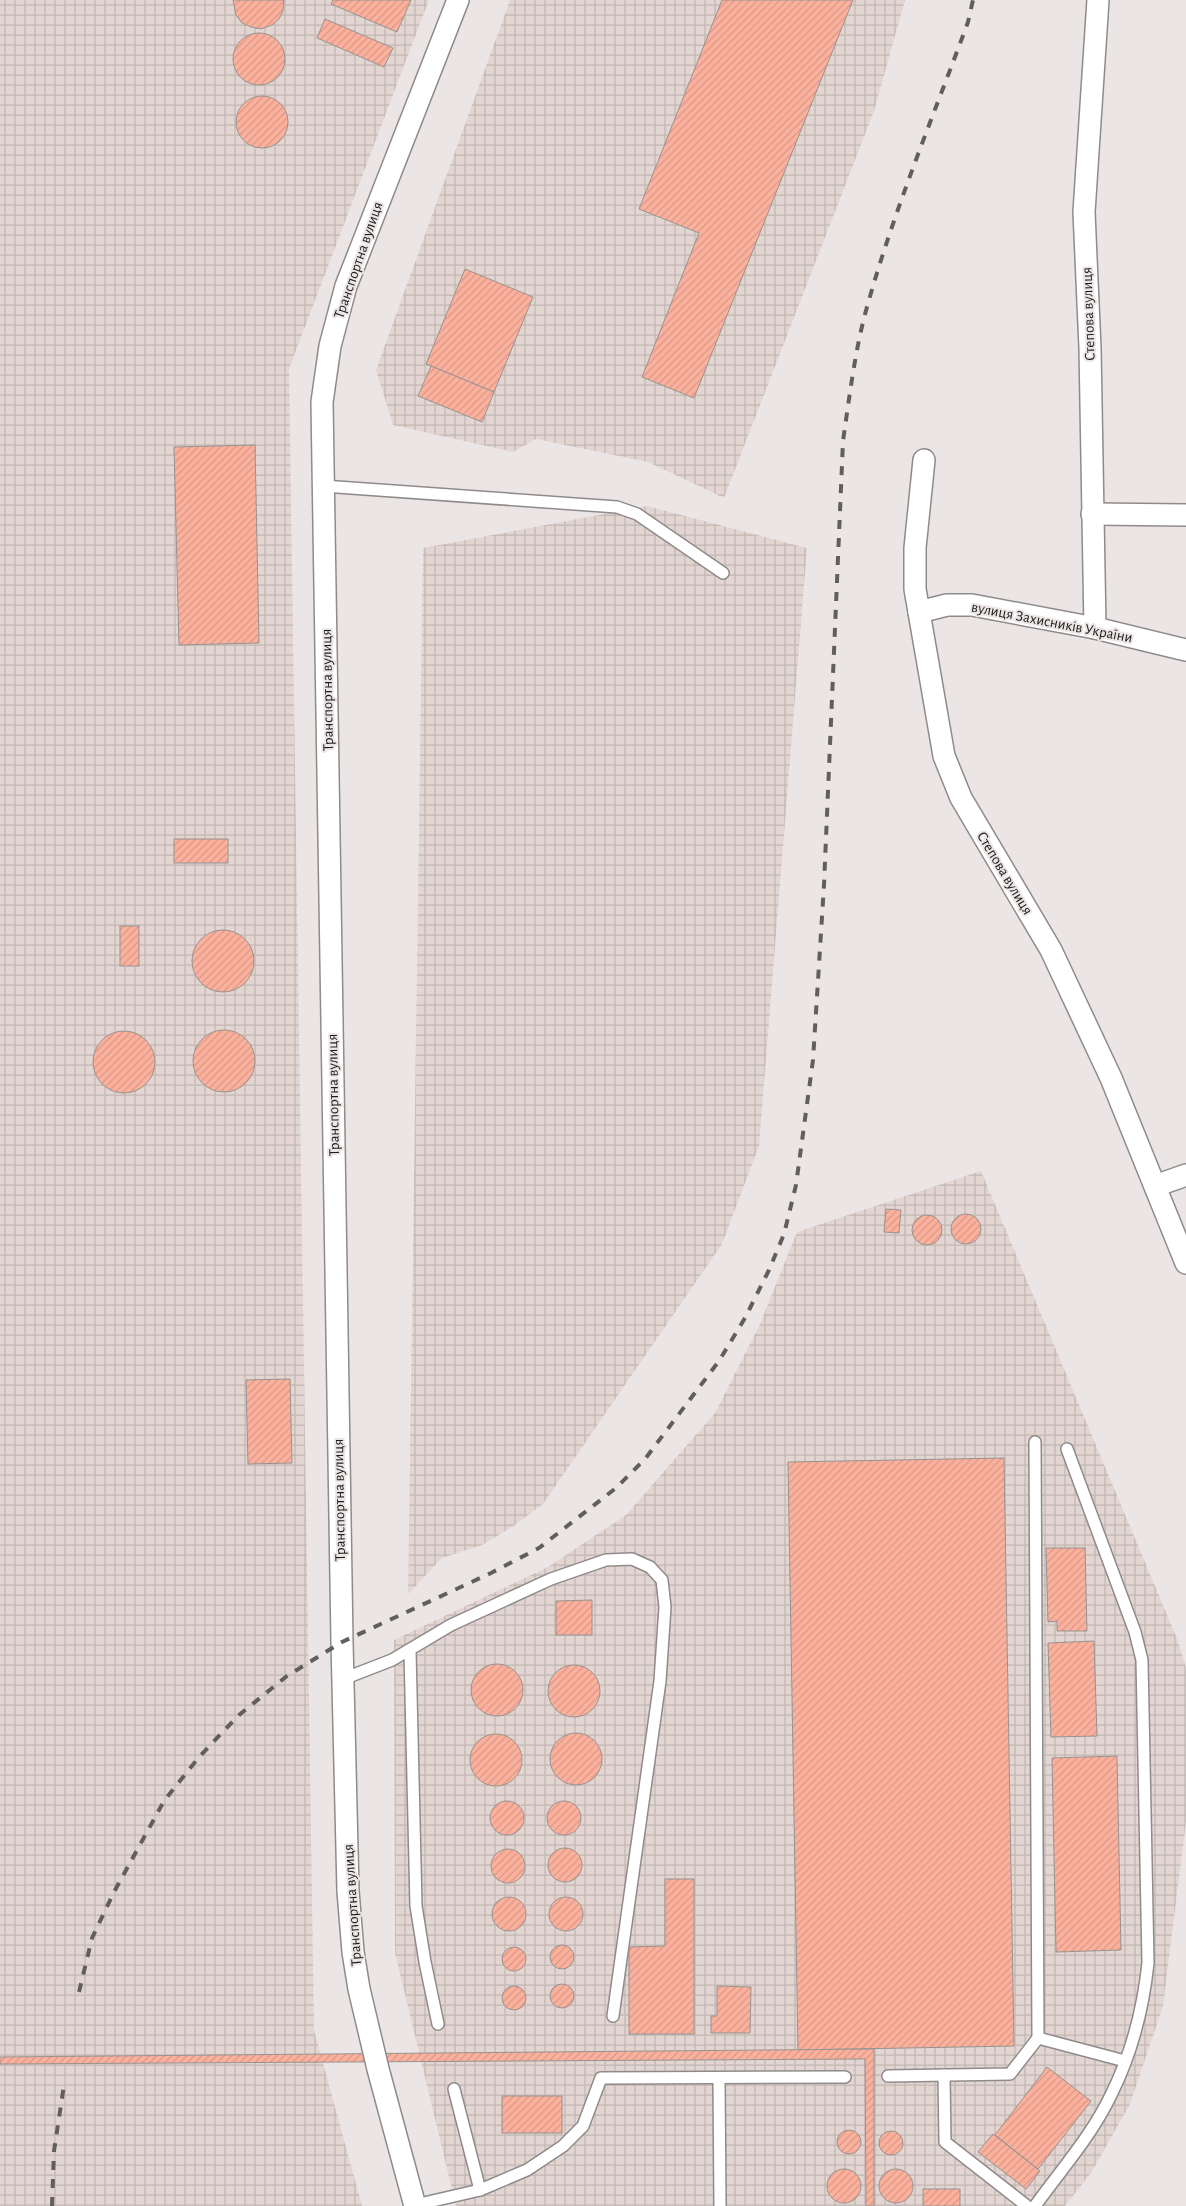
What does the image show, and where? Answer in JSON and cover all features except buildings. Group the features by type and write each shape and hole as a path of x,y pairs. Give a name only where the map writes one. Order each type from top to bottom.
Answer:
{"street":[{"name":"Транспортна вулиця","path":"415,2205 378,2069 359,1989 353,1952 348,1891 342,1680 322,402 330,346 346,286 458,0"},
{"name":"Степова вулиця","path":"1094,628 1090,348 1084,212 1098,0"},
{"name":"Степова вулиця","path":"924,460 915,548 915,589 944,756 961,798 1051,950 1110,1078 1184,1251"},
{"path":"1092,514 1186,515"},
{"name":"вулиця Захисників України","path":"918,612 947,605 972,606 1094,628 1186,650"},
{"path":"1155,1186 1186,1175"}],"lane":[{"path":"323,486 617,506 636,514 723,573"},
{"path":"888,2076 1010,2074 1038,2038 1035,1442"},
{"path":"1035,2206 1088,2133 1111,2096 1137,2030 1144,2001 1148,1963 1142,1660 1135,1632 1067,1449"},
{"path":"342,1680 410,1651 451,1625 526,1590 551,1579 606,1560 632,1559 650,1567 662,1580 664,1607 660,1681 613,2016"},
{"path":"410,1651 416,1906 438,2024"},
{"path":"1038,2038 1125,2061"},
{"path":"944,2075 945,2142 1027,2206"},
{"path":"415,2205 480,2190 527,2170 563,2146 583,2126 601,2078 845,2077"},
{"path":"719,2079 720,2206"},
{"path":"454,2089 480,2190"}],"shaded area":[{"path":"0,0 429,0 289,369 314,2030 362,2206 0,2206"},
{"path":"510,0 905,0 874,111 724,498 648,462 536,439 513,452 393,425 376,370"},
{"path":"647,506 807,548 759,1146 722,1244 543,1504 512,1527 482,1545 442,1558 408,1594 423,548"},
{"path":"981,1171 1178,1641 1186,1668 1186,1822 1163,2006 1130,2104 1091,2173 1065,2206 456,2206 395,1953 394,1640 548,1567 626,1515 715,1413 760,1324 797,1232"}],"railway":[{"path":"79,1992 92,1938 114,1892 164,1801 199,1757 239,1715 287,1676 342,1642 491,1573 539,1548 616,1488 645,1459 719,1361 745,1318 769,1270 784,1234 796,1185 813,1060 824,885 843,441 852,379 857,348 875,280 913,169 968,22 973,0"},
{"path":"52,2206 54,2151 64,2085"}]}
